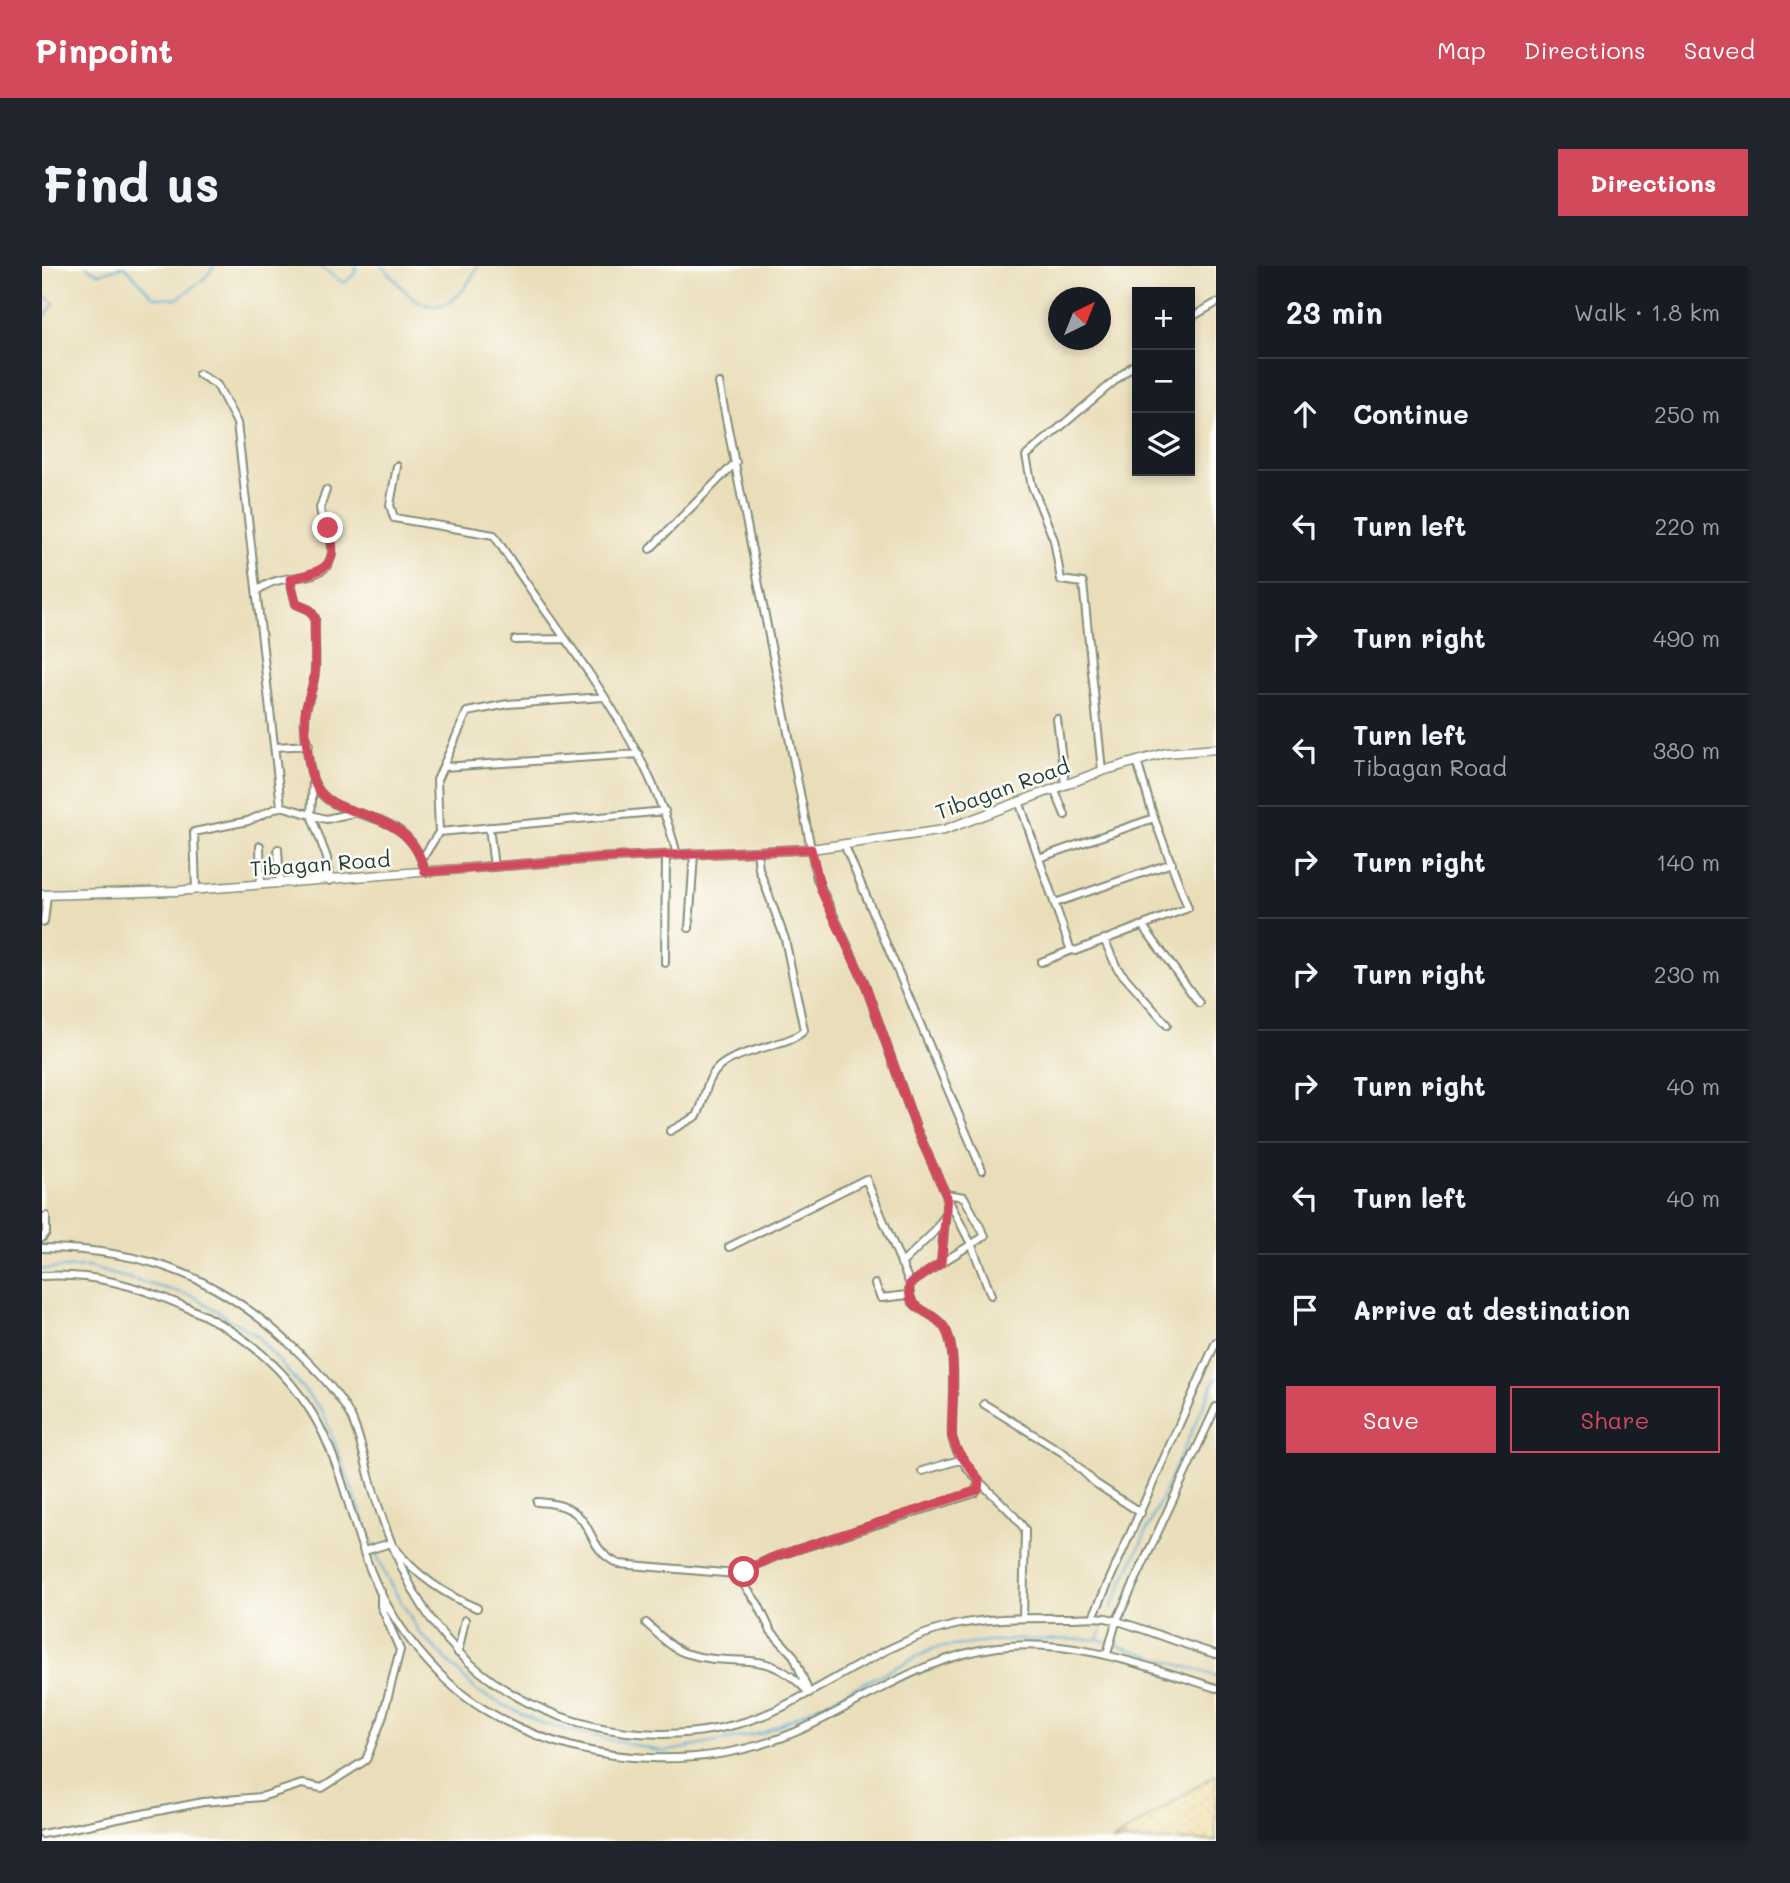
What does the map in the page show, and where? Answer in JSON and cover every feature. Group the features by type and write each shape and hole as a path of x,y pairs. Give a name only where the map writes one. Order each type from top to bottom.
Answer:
{"main road":[{"name":"Tibagan Road","path":"44,895 261,886 666,855 811,849 944,830 1102,771 1166,753 1216,749"}],"street":[{"path":"1195,315 1216,303"},
{"path":"1102,771 1083,585 1080,582 1062,582 1051,527 1032,486 1025,459 1027,453 1054,429 1132,366"},
{"path":"199,374 217,385 237,423 281,806"},
{"path":"719,383 821,890 865,984 916,1128 972,1246 991,1295"},
{"path":"650,549 736,462"},
{"path":"397,466 390,505 394,518 492,534 603,697 620,716 665,811 677,855"},
{"path":"258,590 273,579 290,579 323,570 332,558 331,536 320,512 326,490"},
{"path":"290,579 296,604 310,610 315,618 313,691 304,721 313,781 311,815 327,858 330,881"},
{"path":"515,640 564,639"},
{"path":"422,859 439,832 436,788 457,730 470,710 603,697"},
{"path":"1057,719 1065,784"},
{"path":"275,747 309,745"},
{"path":"443,767 639,754"},
{"path":"1041,962 1188,909 1154,818 1137,761"},
{"path":"313,781 332,801 357,813 393,824 422,859 425,872"},
{"path":"1054,788 1065,815"},
{"path":"1019,801 1072,950"},
{"path":"196,889 194,832 248,821 281,806 326,819 357,813"},
{"path":"439,832 665,811"},
{"path":"1039,858 1154,818"},
{"path":"489,827 494,867"},
{"path":"844,844 982,1170"},
{"path":"260,846 261,886"},
{"path":"278,849 280,884"},
{"path":"670,1131 697,1116 705,1086 723,1064 756,1048 798,1037 804,1030 785,939 759,869 757,851"},
{"path":"689,928 694,854"},
{"path":"666,855 666,963"},
{"path":"1055,903 1172,863"},
{"path":"44,895 44,922"},
{"path":"1143,926 1199,1003"},
{"path":"1104,939 1117,968 1167,1025"},
{"path":"729,1247 865,1179 869,1181 910,1284 908,1295 915,1307 932,1315 944,1326 951,1341 952,1437 963,1459 979,1480 1015,1517 1026,1536 1023,1618"},
{"path":"941,1263 946,1196"},
{"path":"910,1284 983,1238 984,1233 964,1197 946,1196"},
{"path":"901,1264 933,1233 946,1214"},
{"path":"42,1238 47,1230 46,1216"},
{"path":"42,1248 85,1249 145,1259 197,1279 250,1310 303,1356 346,1409 404,1579 431,1622 458,1653 489,1679 537,1706 597,1727 634,1733 686,1732 726,1727 776,1710 876,1654 919,1636 972,1622 1093,1617 1216,1654"},
{"path":"42,1276 76,1274 137,1286 218,1320 252,1346 299,1394 315,1417 381,1591 415,1644 465,1696 484,1710 561,1744 633,1758 705,1756 770,1742 819,1721 916,1669 955,1655 998,1647 1040,1645 1108,1652 1216,1688"},
{"path":"875,1284 881,1298 908,1295"},
{"path":"1093,1617 1216,1342"},
{"path":"984,1404 1065,1454 1095,1483 1141,1513"},
{"path":"1108,1652 1115,1625 1216,1407"},
{"path":"922,1471 963,1459"},
{"path":"537,1502 554,1503 583,1517 604,1554 619,1564 736,1574 771,1558 975,1493 979,1480"},
{"path":"366,1550 392,1544"},
{"path":"392,1544 409,1564 447,1595 477,1608"},
{"path":"736,1574 758,1604 771,1631 794,1656 809,1693"},
{"path":"42,1834 203,1802 261,1797 302,1784 322,1788 362,1763 382,1719 400,1650 381,1606 381,1591"},
{"path":"458,1653 465,1620"},
{"path":"646,1623 682,1652 720,1661 759,1661 785,1669 809,1693"}],"sand":[{"path":"1216,1774 1216,1841 1113,1841"}],"waterway":[{"path":"86,266 99,274 123,266"},
{"path":"125,266 153,297 177,299 205,278 214,266"},
{"path":"319,266 344,283 355,274 356,266"},
{"path":"382,266 413,298 429,305 447,303 455,298 468,284 477,266"},
{"path":"42,295 54,303 42,321"},
{"path":"42,1269 87,1267 193,1296 256,1335 323,1412 384,1573 419,1632 478,1692 542,1724 664,1752 763,1733 935,1648 1007,1640 1097,1639 1107,1642"},
{"path":"1111,1609 1216,1378"},
{"path":"1098,1638 1103,1628"},
{"path":"1113,1644 1216,1676"}],"route":[{"path":"328,528 333,556 327,566 318,572 290,579 296,604 308,608 315,618 313,691 304,721 313,781 322,793 343,808 393,824 422,859 425,872 601,858 811,849 821,890 841,927 865,984 916,1128 947,1197 941,1263 910,1284 908,1295 915,1307 932,1315 944,1326 951,1341 952,1437 957,1450 979,1480 978,1490 850,1535 771,1558 744,1572"}]}
